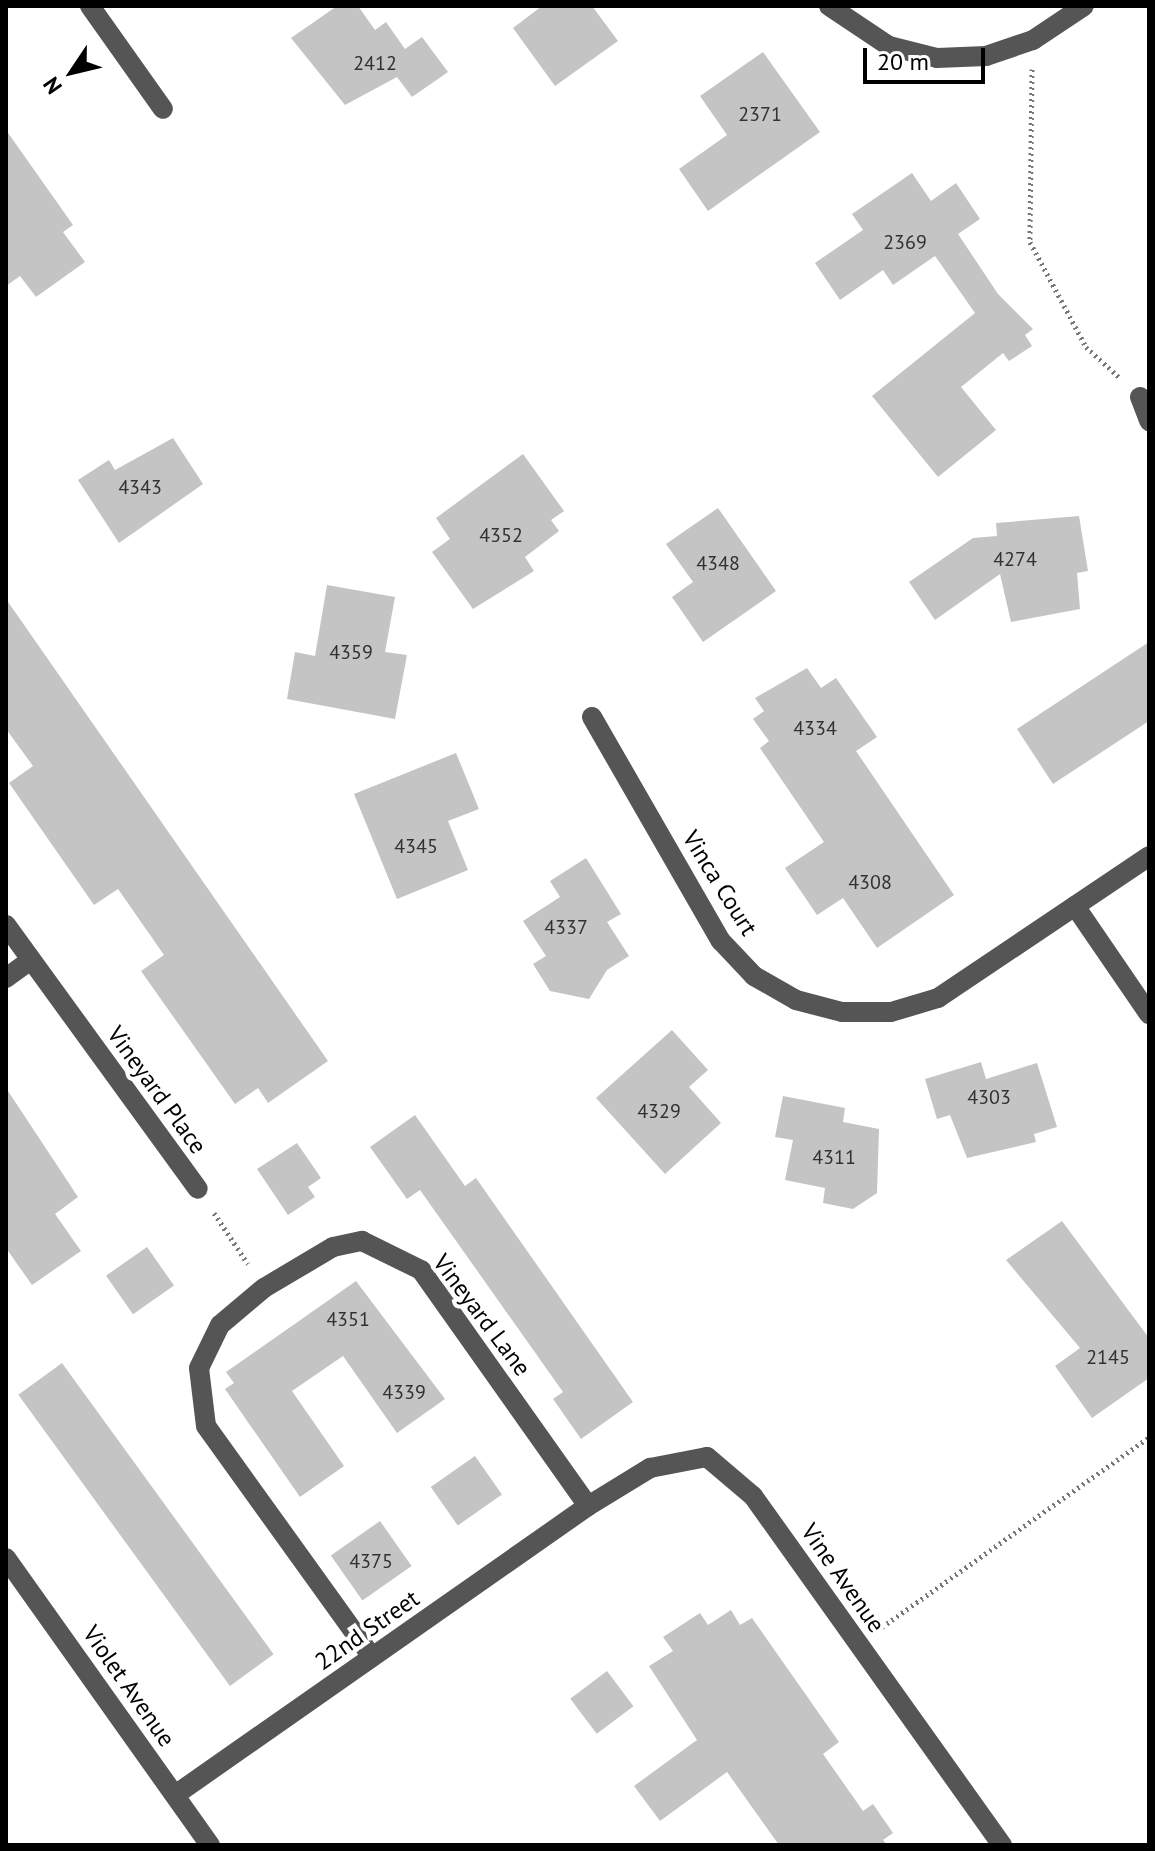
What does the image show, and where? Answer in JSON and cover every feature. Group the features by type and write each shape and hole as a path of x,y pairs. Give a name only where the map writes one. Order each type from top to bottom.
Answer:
{"street":[{"path":"90,6 163,109"},
{"path":"829,6 889,46 937,58 986,56 1033,40 1084,6"},
{"path":"1140,397 1149,421"},
{"name":"Vinca Court","path":"592,717 721,941 754,976 796,1000 842,1012 891,1012 938,998 1149,856"},
{"path":"1075,906 1149,1014"},
{"name":"Vineyard Place","path":"6,925 198,1189"},
{"path":"6,978 31,960"},
{"name":"Vineyard Lane","path":"372,1657 206,1426 199,1368 220,1325 264,1288 333,1247 362,1241 421,1270 588,1506"},
{"name":"Vine Avenue","path":"588,1506 650,1468 707,1457 753,1496 1002,1845"},
{"name":"22nd Street","path":"175,1795 588,1506"},
{"name":"Violet Avenue","path":"6,1558 210,1845"}],"path":[{"path":"1033,40 1030,242 1086,347 1140,397"},
{"name":"Vineyard Place","path":"198,1189 264,1288"},
{"path":"858,1644 1149,1437"}],"building":[{"path":"337,6 358,6 375,30 386,22 405,49 422,37 448,72 412,97 397,77 345,105 291,38"},
{"path":"542,6 592,6 618,41 555,86 513,28"},
{"path":"763,52 820,132 708,211 679,169 727,135 700,96"},
{"path":"6,130 73,225 63,232 85,262 36,297 20,276 6,286"},
{"path":"912,173 931,201 956,183 980,219 958,234 998,294 1033,329 1025,335 1032,346 1009,361 1003,353 961,387 996,430 938,477 872,396 975,313 935,256 893,285 883,270 840,300 815,263 863,230 852,214"},
{"path":"173,438 203,484 119,543 78,480 109,460 115,470"},
{"path":"523,454 564,511 551,520 559,531 525,557 534,571 473,609 432,552 450,539 436,518"},
{"path":"718,508 776,591 703,642 672,597 693,582 666,544"},
{"path":"1079,516 1088,571 1077,573 1080,609 1011,622 1000,574 935,620 909,582 973,538 997,536 996,523"},
{"path":"327,585 395,597 385,652 407,655 395,719 287,699 295,652 315,656"},
{"path":"6,599 328,1061 268,1103 258,1088 235,1104 141,971 164,955 118,889 94,905 9,783 33,766 6,729"},
{"path":"1149,642 1149,721 1053,784 1017,729"},
{"path":"807,668 821,688 836,678 877,737 856,751 954,895 877,948 843,898 817,915 785,868 824,842 760,748 769,741 753,719 764,711 755,698"},
{"path":"456,753 479,809 448,821 468,870 397,899 354,794"},
{"path":"586,858 621,914 607,922 629,956 607,970 589,999 550,991 533,964 546,956 523,921 560,897 550,881"},
{"path":"672,1030 708,1070 689,1087 721,1123 665,1174 596,1098"},
{"path":"981,1062 986,1079 1037,1063 1057,1127 1034,1134 1036,1142 967,1158 950,1115 937,1119 925,1079"},
{"path":"6,1088 78,1197 55,1214 81,1251 32,1285 6,1248"},
{"path":"783,1096 845,1108 843,1122 879,1129 877,1193 853,1209 823,1203 825,1188 785,1180 793,1140 775,1137"},
{"path":"415,1115 465,1186 476,1178 633,1402 581,1439 553,1399 563,1392 420,1190 407,1199 370,1147"},
{"path":"297,1143 321,1178 308,1187 315,1197 288,1215 257,1169"},
{"path":"1062,1221 1149,1338 1149,1378 1092,1418 1055,1366 1080,1348 1006,1260"},
{"path":"147,1247 174,1286 133,1314 106,1276"},
{"path":"356,1281 445,1399 397,1433 343,1356 292,1391 344,1466 300,1497 225,1389 234,1383 226,1372"},
{"path":"62,1363 274,1654 230,1686 18,1395"},
{"path":"475,1456 502,1495 458,1525 431,1487"},
{"path":"380,1521 412,1566 362,1600 331,1555"},
{"path":"731,1610 740,1625 752,1618 839,1742 823,1754 863,1811 873,1804 893,1833 883,1840 887,1845 779,1845 727,1772 660,1821 634,1786 697,1740 649,1666 673,1651 663,1637 700,1613 708,1625"},
{"path":"607,1671 633,1706 597,1734 570,1699"}]}
